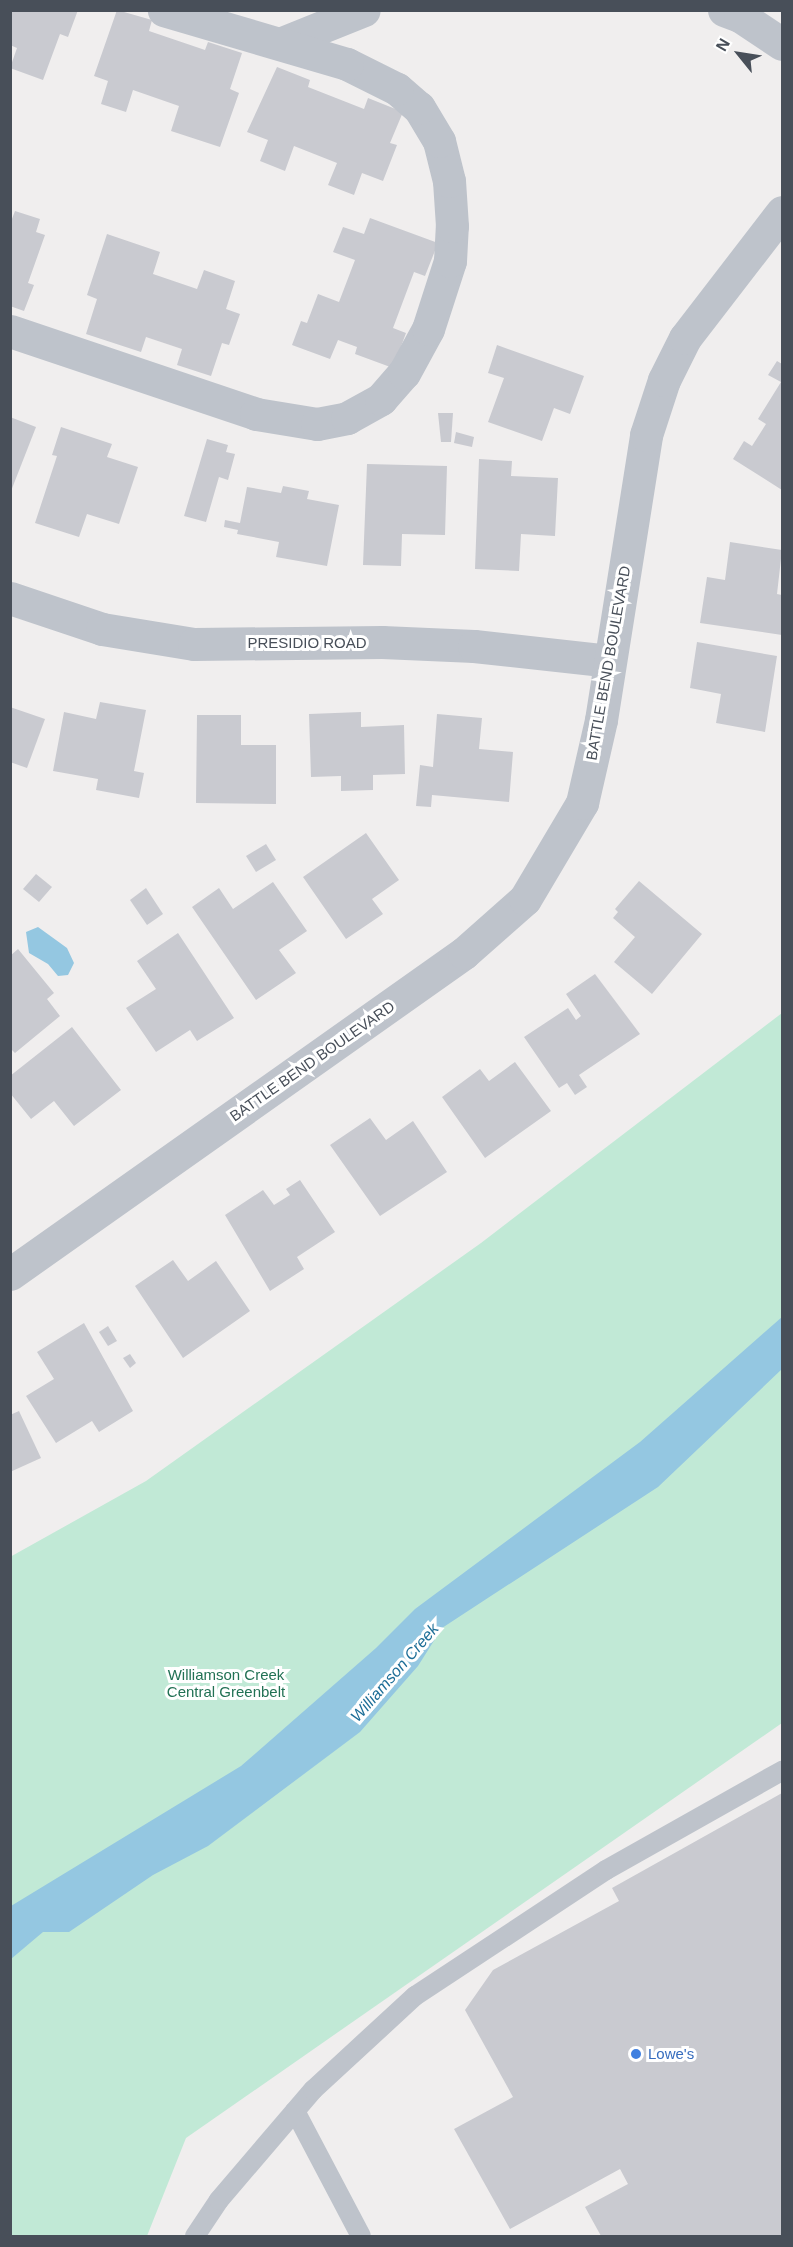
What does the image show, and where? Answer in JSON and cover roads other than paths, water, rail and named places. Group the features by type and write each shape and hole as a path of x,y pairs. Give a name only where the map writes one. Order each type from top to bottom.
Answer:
{"street":[{"path":"10,331 286,421 317,424 347,418 381,399 404,373 428,330 450,261 449,181 439,141 419,108 397,89 347,64 164,10"},
{"path":"282,43 364,10"},
{"path":"724,10 740,16 783,44"},
{"name":"BATTLE BEND BOULEVARD","path":"16,1259 464,953 525,899 582,803 609,662 646,435 664,380 685,338 783,213"},
{"name":"PRESIDIO ROAD","path":"10,598 102,629 194,644 428,644 609,662"}],"lane":[{"path":"195,2236 219,2200 294,2111 415,1996 606,1870 783,1771"},
{"path":"294,2111 361,2236"}],"water":[{"path":"38,927 67,948 74,963 68,975 58,976 48,964 29,953 26,932"},
{"name":"Williamson Creek","path":"782,1317 782,1369 658,1487 442,1628 418,1666 360,1732 208,1846 153,1875 69,1932 43,1932 11,1959 11,1906 241,1766 376,1648 415,1609 640,1442"}],"place":[{"name":"Lowe's","path":"636,2054"}],"park label":[{"name":"Williamson Creek Central Greenbelt","path":"226,1682"}]}
